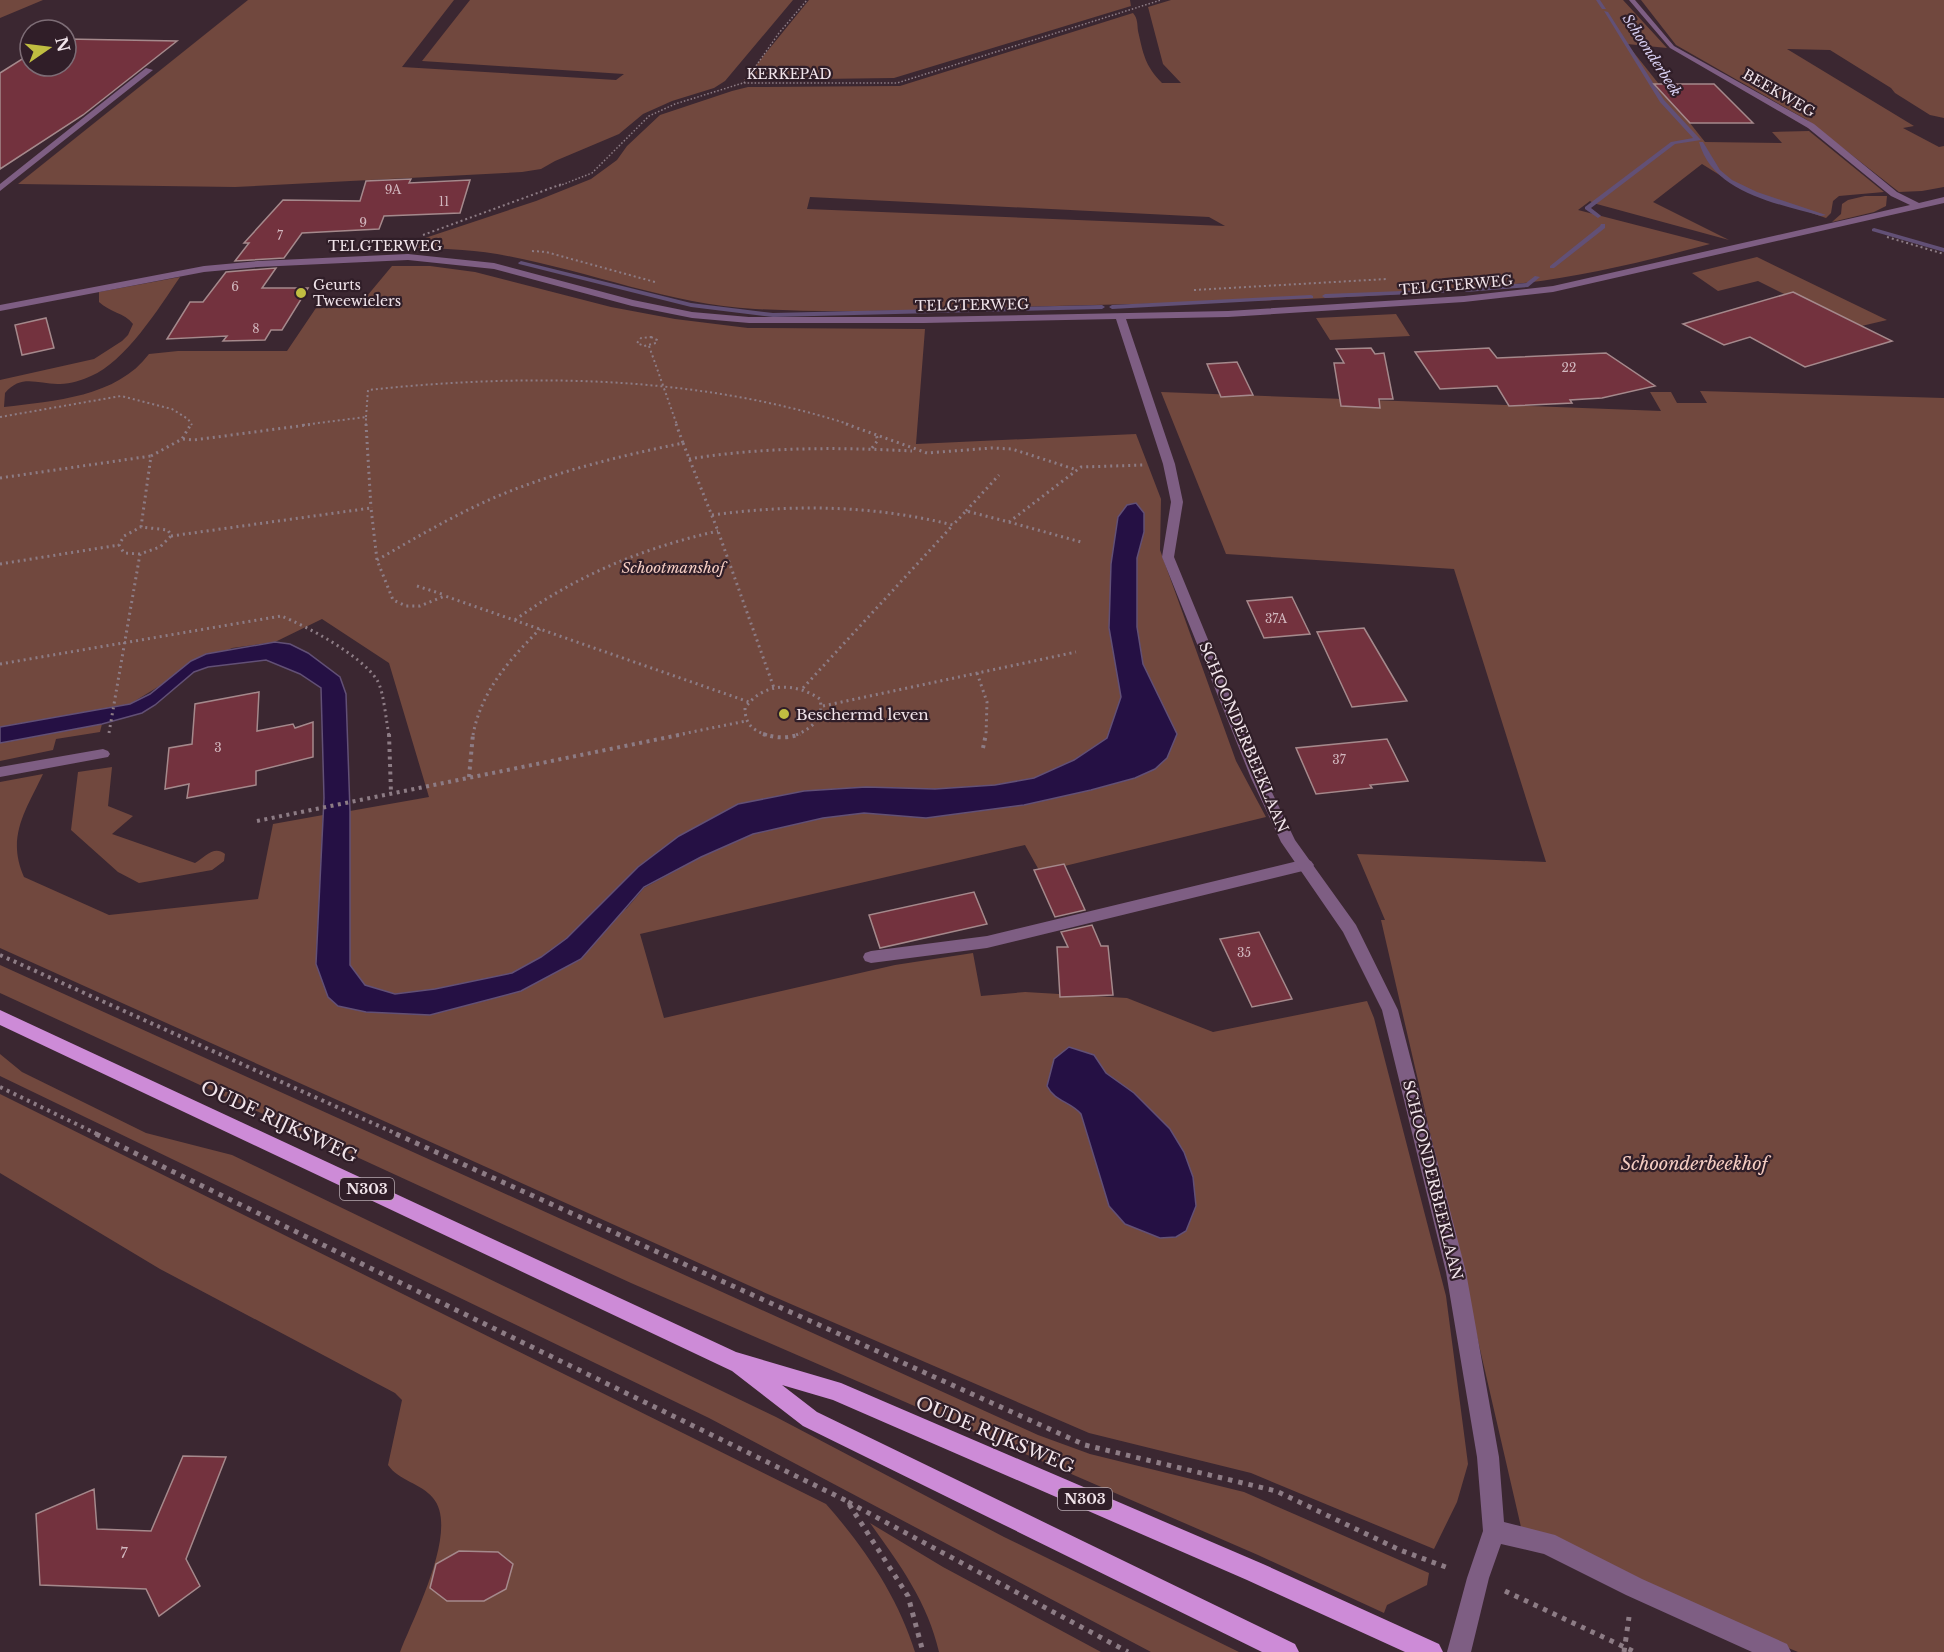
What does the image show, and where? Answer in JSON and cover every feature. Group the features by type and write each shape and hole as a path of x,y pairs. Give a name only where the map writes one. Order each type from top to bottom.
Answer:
{"main road":[{"name":"OUDE RIJKSWEG","path":"0,1017 734,1361 834,1390 1255,1572 1431,1652"},
{"name":"OUDE RIJKSWEG","path":"734,1361 810,1419 1287,1652"}],"street":[{"name":"BEEKWEG","path":"1632,0 1672,47 1811,126 1893,194 1918,206"},
{"path":"0,188 149,70"},
{"name":"TELGTERWEG","path":"0,308 204,269 258,264 408,257 494,266 632,303 692,315 748,320 924,320 1228,314 1464,299 1553,289 1944,200"},
{"name":"SCHOONDERBEEKLAAN","path":"1120,316 1169,464 1177,502 1168,557 1258,778 1289,842 1350,929 1390,1010 1456,1272 1488,1457 1494,1531 1478,1578 1459,1652"},
{"path":"0,772 103,754"},
{"path":"871,957 987,942 1306,865"},
{"path":"1494,1531 1547,1543 1634,1587 1779,1652"}],"path":[{"path":"743,83 779,33 807,0"},
{"name":"KERKEPAD","path":"417,237 489,213 592,173 649,116 675,104 743,83 897,82 1161,0"},
{"path":"1887,237 1944,254"},
{"path":"524,250 546,252 655,282"},
{"name":"TELGTERWEG","path":"1189,290 1395,279"},
{"path":"645,337 657,340 649,346 637,343 645,337"},
{"path":"649,346 774,688"},
{"path":"445,596 425,606 413,607 398,603 393,600 377,560 371,508 366,417 368,390 460,382 548,380 663,387 749,400 795,410 875,434 918,452"},
{"path":"0,417 108,397 128,397 182,413 190,419 192,425 182,439 151,456 0,478"},
{"path":"182,439 194,440 366,417"},
{"path":"872,448 878,440 875,434"},
{"path":"377,560 473,507 542,479 611,458 683,443"},
{"path":"689,459 762,448 872,448 942,453 1004,448 1077,470"},
{"path":"141,527 151,456"},
{"path":"1009,522 1081,467 1169,464"},
{"path":"803,688 999,476"},
{"path":"712,515 797,506 852,507 895,512 953,525"},
{"path":"118,545 124,553 140,554 160,547 171,536 371,508"},
{"path":"966,511 1081,542"},
{"path":"0,564 118,545 124,536 141,527 163,528 168,530 171,536"},
{"path":"516,620 542,599 607,564 662,544 718,531"},
{"path":"108,738 140,554"},
{"path":"417,586 749,702"},
{"path":"0,664 281,616 297,622 350,654 378,681 389,735 392,793"},
{"path":"469,777 469,745 477,713 499,674 513,655 540,629"},
{"path":"823,705 1076,652"},
{"path":"977,673 988,698 989,723 983,748"},
{"path":"774,688 803,688 819,698 823,705 823,714 810,729 786,737 760,734 746,721 745,708 749,702 764,691 774,688"},
{"path":"257,821 746,721"},
{"path":"0,955 1085,1445 1276,1491 1400,1550 1478,1578 1635,1652"},
{"path":"0,1087 847,1501 1128,1652"},
{"path":"847,1501 908,1596 923,1652"}],"green space":[{"path":"0,0 43,0 0,18"},
{"path":"248,0 454,0 402,67 616,80 624,74 422,61 470,0 793,0 725,81 714,88 672,101 643,114 619,134 541,169 522,172 235,187 18,184"},
{"path":"809,0 1130,0 1131,6 894,78 744,80"},
{"path":"1171,0 1623,0 1667,48 1627,44 1705,142 1782,143 1772,132 1809,131 1884,192 1839,196 1833,201 1831,213 1826,218 1742,189 1702,164 1653,202 1729,240 1590,201 1578,210 1710,244 1614,268 1540,281 1411,293 1304,299 882,311 755,309 689,300 497,254 451,249 405,248 407,244 536,201 591,179 617,160 627,146 660,115 748,87 900,86 1133,13 1137,19 1143,53 1152,71 1162,83 1181,83 1163,64 1148,7","holes":["810,197 1209,217 1225,226 807,209"]},
{"path":"1641,0 1944,0 1944,118 1930,115 1830,50 1787,49 1914,126 1903,128 1939,147 1944,146 1944,187 1899,192 1807,120 1676,45"},
{"path":"1865,196 1887,196 1886,206 1874,212 1832,222 1841,214 1842,204 1848,200"},
{"path":"1757,257 1887,320 1853,328 1758,281 1718,291 1692,273"},
{"name":"Schootmanshof","path":"392,266 430,266 475,272 611,307 675,319 748,328 925,329 916,444 1136,434 1161,499 1160,550 1236,761 1266,817 1040,872 1025,845 640,934 664,1018 895,965 973,953 981,996 1025,992 1127,998 1213,1032 1367,1001 1374,1018 1446,1296 1468,1464 1457,1502 1434,1549 1251,1473 1089,1433 770,1295 0,948 0,782 43,774 20,824 17,849 24,877 109,915 258,899 273,824 323,815 316,964 328,996 338,1006 521,991 627,908 644,888 701,857 753,834 823,818 864,813 926,818 1024,805 1091,790 1135,778 1155,769 1177,734 1143,664 1137,627 1137,558 1144,532 1109,628 1121,697 1107,738 1074,760 1034,778 995,785 935,789 866,787 804,791 738,804 679,836 638,867 567,938 541,957 512,973 435,989 395,994 365,985 350,965 350,811 429,797 389,663 322,619 275,642 232,648 166,682 130,704 0,727 0,380 94,359 122,341 133,324 126,317 99,302 99,292 180,277 129,347 104,369 76,382 18,383 5,393 4,407 63,399 102,388 120,380 149,354 178,351 287,351 316,308 357,308","holes":["1094,1055 1106,1073 1134,1093 1160,1238 1125,1224 1109,1206 1081,1114 1075,1107"]},
{"path":"1396,314 1410,336 1330,340 1316,318"},
{"name":"Schoonderbeekhof","path":"1700,391 1944,398 1944,1652 1798,1652 1524,1540 1381,920 1385,920 1357,854 1546,862 1454,569 1226,554 1161,392 1661,411 1650,392 1671,392 1677,403 1707,403"},
{"path":"102,724 100,732 56,739 53,750 0,761 0,743"},
{"path":"112,767 108,806 133,816 112,834 195,863 213,851 225,854 224,861 212,870 139,883 118,872 71,830 78,772"},
{"path":"0,965 1038,1435 1090,1454 1244,1492 1429,1573 1427,1585 1387,1605 1384,1613 1258,1555 631,1283 0,993"},
{"path":"0,1054 22,1072 146,1133 232,1155 776,1417 1004,1537 1239,1652 1151,1652 709,1418 0,1076"},
{"path":"0,1094 826,1504 854,1538 889,1592 915,1652 400,1652 432,1574 441,1530 440,1512 433,1498 398,1475 388,1465 402,1400 395,1393 160,1269 0,1173"},
{"path":"870,1523 943,1567 1101,1652 939,1652 920,1600 902,1568"}],"shaded area":[{"path":"1136,503 1144,513 1144,532 1137,558 1137,627 1143,664 1177,734 1167,758 1155,769 1135,778 1024,805 926,818 864,813 823,818 753,834 701,857 644,887 581,959 521,991 430,1015 366,1012 338,1006 328,997 316,964 324,798 321,688 300,674 266,660 208,667 194,672 142,713 102,724 0,743 0,727 130,704 150,694 191,661 206,654 275,642 290,644 308,653 340,677 346,694 350,811 350,965 365,985 395,994 435,989 512,973 541,957 567,938 638,867 679,836 738,804 804,791 866,787 935,789 995,785 1034,778 1074,760 1107,738 1121,697 1109,628 1111,564 1118,517 1127,505"},
{"path":"1069,1047 1094,1055 1106,1073 1134,1093 1170,1129 1184,1152 1193,1177 1196,1206 1186,1231 1176,1237 1160,1238 1125,1224 1109,1206 1081,1114 1054,1095 1047,1086 1054,1059"}],"building":[{"path":"78,39 177,41 83,115 0,169 0,73 18,62 18,78 78,78"},
{"path":"1654,84 1714,84 1753,123 1690,123"},
{"path":"411,179 409,183 470,180 460,213 384,216 379,229 302,233 284,258 235,261 249,243 244,243 283,200 360,201 366,181"},
{"path":"276,268 262,288 308,288 282,330 271,330 265,340 223,341 227,336 167,339 190,302 203,302 226,272"},
{"path":"1793,292 1892,341 1805,367 1750,337 1724,345 1683,324"},
{"path":"46,318 54,348 22,355 15,325"},
{"path":"1371,348 1375,354 1384,353 1393,399 1379,399 1380,408 1341,406 1334,363 1344,363 1336,349"},
{"path":"1489,348 1497,358 1606,353 1655,386 1602,398 1570,400 1572,403 1509,406 1497,386 1440,389 1415,352"},
{"path":"1237,362 1253,395 1221,397 1207,364"},
{"path":"1292,597 1310,634 1264,638 1247,601"},
{"path":"1364,628 1407,701 1352,707 1317,632"},
{"path":"259,692 257,731 293,724 295,728 313,722 313,757 256,771 256,785 187,798 189,784 165,789 169,748 192,744 195,704"},
{"path":"1387,739 1408,781 1370,785 1372,788 1316,794 1296,748"},
{"path":"1064,864 1085,910 1055,917 1034,870"},
{"path":"974,892 987,924 880,948 869,915"},
{"path":"1092,925 1101,946 1108,946 1113,995 1060,997 1057,947 1068,947 1061,932"},
{"path":"1259,932 1292,999 1252,1007 1220,939"},
{"path":"183,1456 226,1457 186,1559 200,1586 159,1616 146,1589 40,1585 36,1514 94,1489 97,1529 151,1531"},
{"path":"459,1551 498,1552 513,1564 506,1589 484,1601 447,1601 430,1588 436,1564"}],"waterway":[{"name":"Schoonderbeek","path":"1598,0 1604,8"},
{"name":"Schoonderbeek","path":"1606,12 1662,101 1698,140"},
{"path":"1598,216 1587,208 1673,143 1696,139"},
{"name":"Schoonderbeek","path":"1701,143 1718,172 1730,182 1769,199 1823,215"},
{"path":"1552,267 1603,225"},
{"name":"Schoonderbeek","path":"1874,230 1944,250"},
{"path":"521,263 691,305 773,315 1102,307"},
{"path":"1466,290 1528,285 1537,277"},
{"path":"1325,296 1454,291"},
{"path":"1112,307 1311,297"}],"place":[{"name":"Geurts Tweewielers","path":"301,293"},
{"name":"Beschermd leven","path":"784,714"}]}
